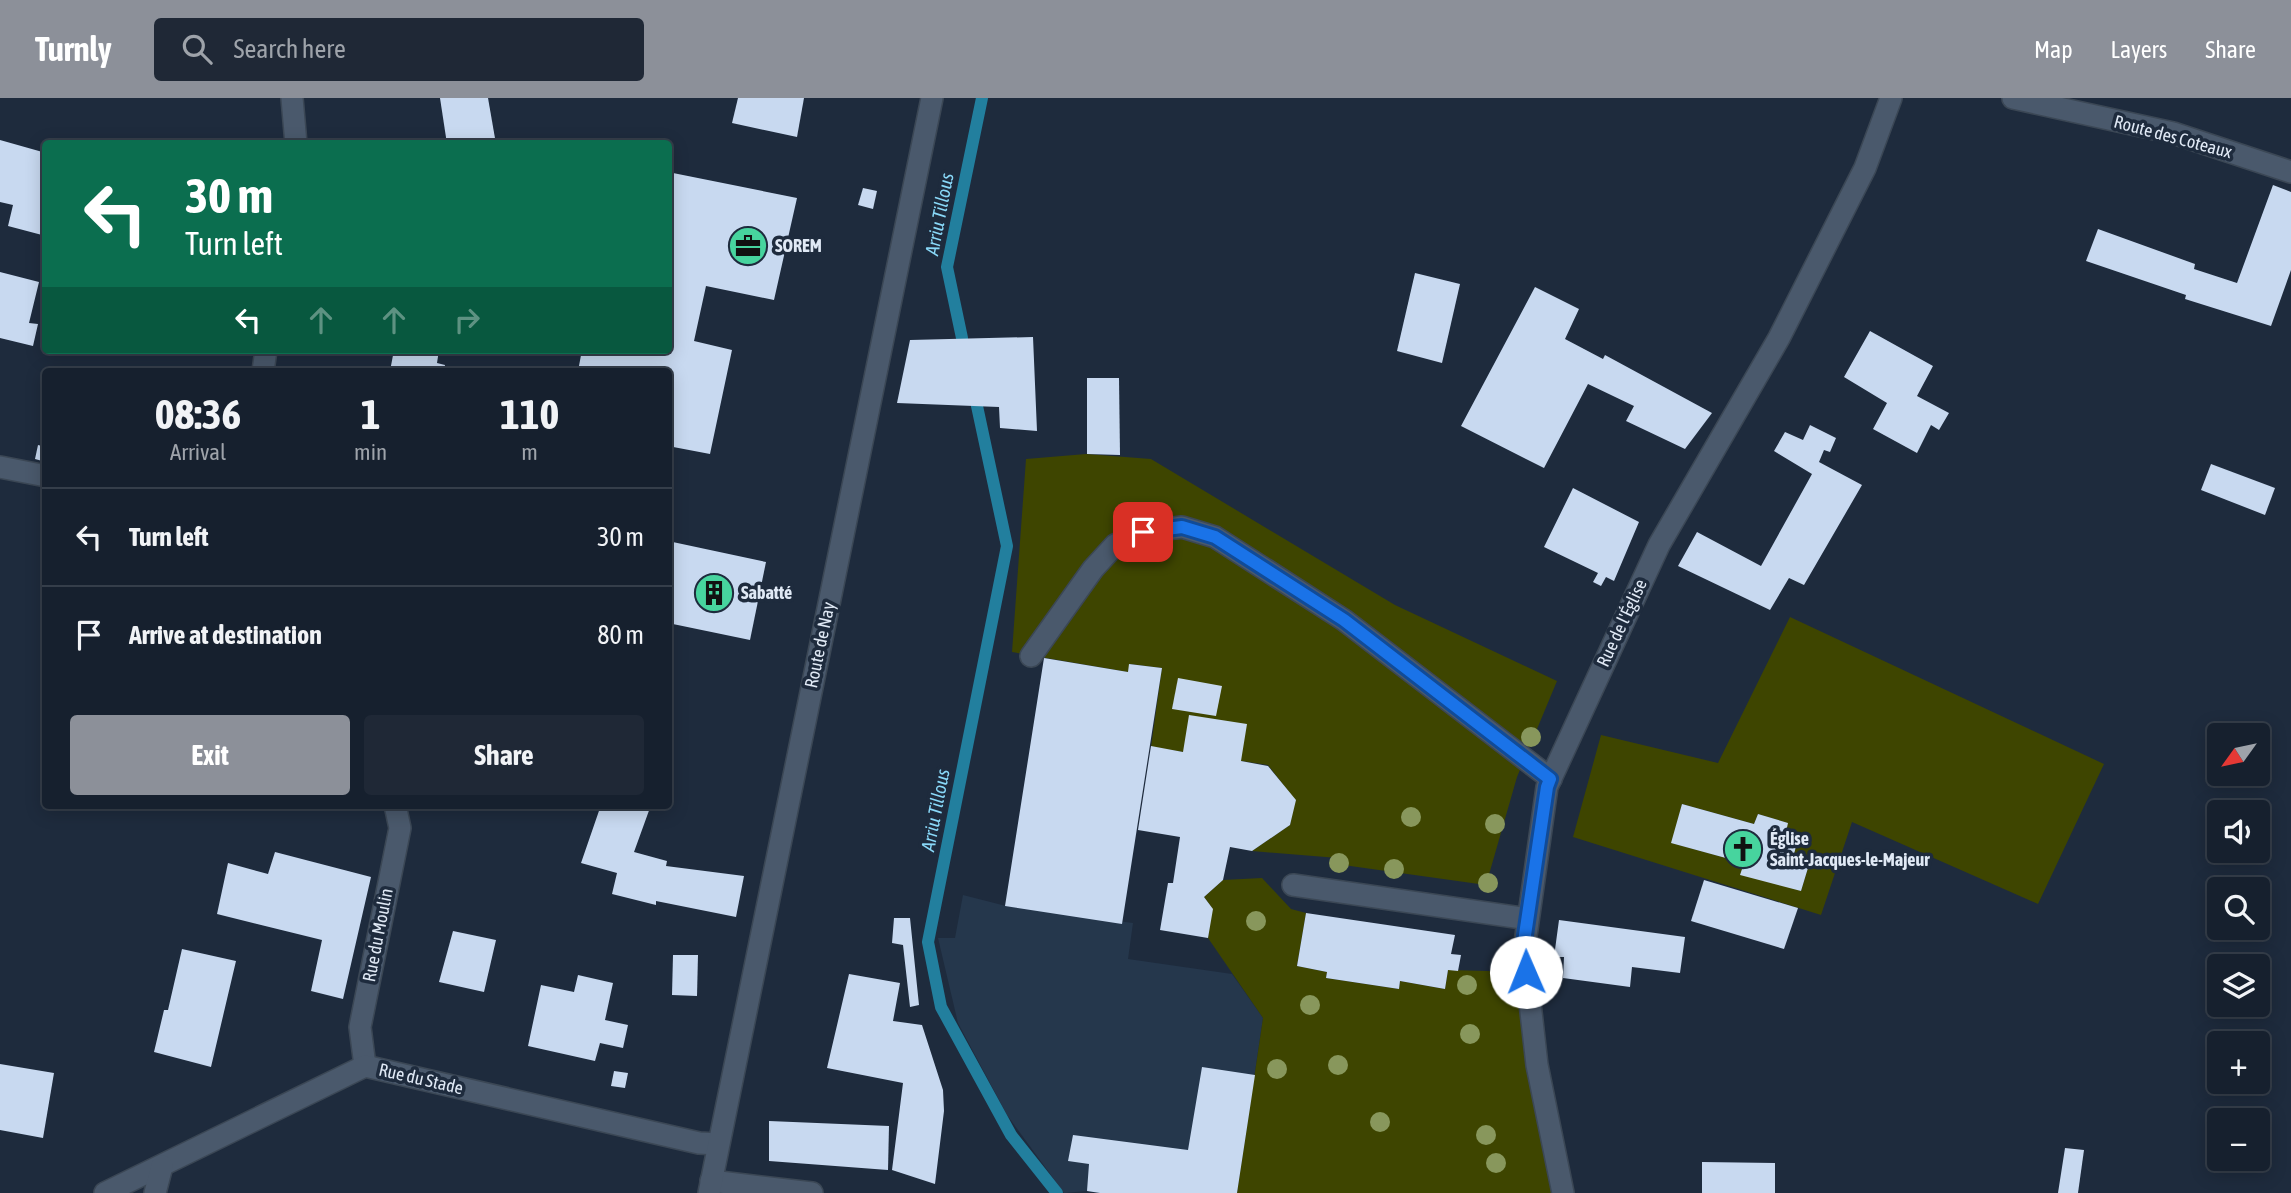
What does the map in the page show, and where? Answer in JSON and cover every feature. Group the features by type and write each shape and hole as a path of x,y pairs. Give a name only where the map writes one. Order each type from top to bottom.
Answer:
{"street":[{"path":"292,98 296,140"},
{"name":"Route de Nay","path":"710,1187 932,98"},
{"name":"Rue de l'Église","path":"1563,1193 1537,1065 1524,950 1547,787 1658,545 1779,338 1865,167 1891,98"},
{"name":"Route des Coteaux","path":"2013,98 2173,133 2291,172"},
{"path":"0,467 42,475"},
{"path":"1031,656 1093,569 1115,545 1143,532 1182,527 1215,537 1344,620 1550,779"},
{"name":"Rue du Moulin","path":"365,1066 360,1027 400,828 396,809"},
{"path":"1293,885 1528,919"},
{"name":"Rue du Stade","path":"105,1193 365,1066 686,1140 718,1144"},
{"path":"155,1193 162,1166"},
{"path":"710,1187 812,1193"}],"shaded area":[{"path":"963,895 1006,906 1133,923 1128,959 1232,974 1263,1018 1237,1193 1064,1193 1007,1115 958,1023 938,938 955,938"}],"green space":[{"path":"1086,454 1151,459 1395,605 1557,681 1517,777 1486,885 1336,864 1338,858 1252,851 1290,825 1295,800 1268,765 1151,747 1162,668 1130,664 1128,672 1012,652 1026,459"},
{"path":"1790,617 2104,764 2038,904 1852,822 1821,915 1573,837 1601,735 1718,763","holes":["1682,804 1754,824 1758,814 1787,823 1786,832 1799,835 1794,854 1811,858 1801,891 1744,863 1672,843"]},
{"path":"1262,878 1291,909 1306,913 1297,966 1327,972 1326,978 1399,989 1400,981 1445,989 1448,970 1526,972 1572,1193 1237,1193 1263,1018 1208,938 1212,908 1204,897 1223,880"}],"building":[{"path":"440,98 488,98 495,140 446,140"},
{"path":"738,98 804,98 797,137 732,123"},
{"path":"0,140 42,152 42,235 8,226 13,205 0,202"},
{"path":"672,173 797,198 774,300 706,286 694,341 732,350 710,454 672,447 672,368 579,368 581,354 672,354"},
{"path":"2273,185 2291,192 2291,270 2271,326 2185,299 2186,295 2086,261 2098,229 2195,264 2194,269 2237,283"},
{"path":"863,188 877,191 873,209 858,205"},
{"path":"0,272 39,282 29,323 38,324 33,346 0,338"},
{"path":"1415,273 1460,284 1442,363 1397,351"},
{"path":"1535,287 1579,309 1565,339 1603,359 1605,355 1712,413 1685,449 1626,421 1634,406 1588,384 1544,468 1461,426"},
{"path":"1870,331 1933,366 1917,396 1949,413 1939,430 1931,425 1917,453 1873,429 1887,403 1844,377"},
{"path":"1033,337 1037,431 1000,428 999,407 897,403 910,340"},
{"path":"393,354 438,354 437,363 445,365 444,368 391,368"},
{"path":"1087,378 1119,378 1120,455 1087,454"},
{"path":"1810,425 1836,438 1830,452 1824,450 1819,462 1862,485 1804,585 1789,578 1770,610 1678,566 1697,532 1761,566 1812,474 1774,451 1785,432 1803,440"},
{"path":"38,445 42,446 42,461 35,459"},
{"path":"2211,464 2275,488 2265,515 2201,490"},
{"path":"1573,488 1639,522 1614,581 1606,577 1601,586 1593,582 1598,573 1544,547"},
{"name":"Sabatté","path":"672,542 766,562 750,640 672,624"},
{"path":"1044,658 1128,672 1129,664 1162,668 1122,924 1005,906"},
{"path":"1178,678 1222,686 1216,716 1172,709"},
{"path":"1189,715 1247,724 1241,761 1268,766 1296,800 1290,825 1252,851 1230,847 1223,880 1204,897 1213,909 1208,938 1160,930 1168,883 1173,883 1180,837 1138,830 1151,746 1183,752"},
{"name":"Église Saint-Jacques-le-Majeur","path":"1682,804 1754,824 1758,814 1788,823 1786,832 1799,835 1794,854 1811,858 1801,891 1740,875 1744,863 1671,843"},
{"path":"600,809 650,809 634,852 667,861 666,866 744,876 736,917 656,901 656,905 612,894 617,873 581,863"},
{"path":"275,852 371,877 343,999 311,991 322,940 217,914 228,863 268,874"},
{"path":"1704,880 1798,908 1784,949 1691,921"},
{"path":"1306,913 1455,935 1451,954 1461,955 1458,971 1448,970 1445,989 1400,981 1399,989 1326,978 1327,972 1297,966"},
{"path":"894,918 910,918 919,1005 910,1007 903,945 892,943"},
{"path":"1559,920 1685,937 1680,973 1632,967 1630,987 1563,978 1564,957 1554,957"},
{"path":"453,931 496,940 484,992 439,982"},
{"path":"182,949 236,961 211,1067 154,1052 164,1010 168,1010"},
{"path":"673,955 698,955 697,996 672,995"},
{"path":"849,974 900,983 893,1021 922,1025 943,1090 944,1111 935,1184 892,1170 903,1083 827,1068"},
{"path":"578,975 613,983 605,1020 628,1025 623,1048 600,1043 595,1061 528,1046 541,985 574,992"},
{"path":"0,1064 54,1073 43,1138 0,1130"},
{"path":"1202,1067 1255,1075 1237,1193 1087,1191 1089,1164 1068,1161 1073,1135 1188,1150"},
{"path":"614,1071 628,1073 625,1088 611,1086"},
{"path":"769,1121 889,1126 888,1170 769,1161"},
{"path":"2065,1148 2084,1150 2078,1193 2058,1193"},
{"path":"1702,1162 1775,1163 1775,1193 1702,1193"}],"waterway":[{"name":"Arriu Tillous","path":"962,338 947,267 982,98"},
{"name":"Arriu Tillous","path":"977,406 1007,546 928,942 941,1007 1011,1135 1057,1193"}],"place":[{"name":"SOREM","path":"748,246"},
{"name":"Sabatté","path":"714,593"},
{"name":"Église Saint-Jacques-le-Majeur","path":"1743,849"}],"route":[{"path":"1143,532 1182,527 1215,537 1344,620 1550,779 1525,935 1526,972"}]}
